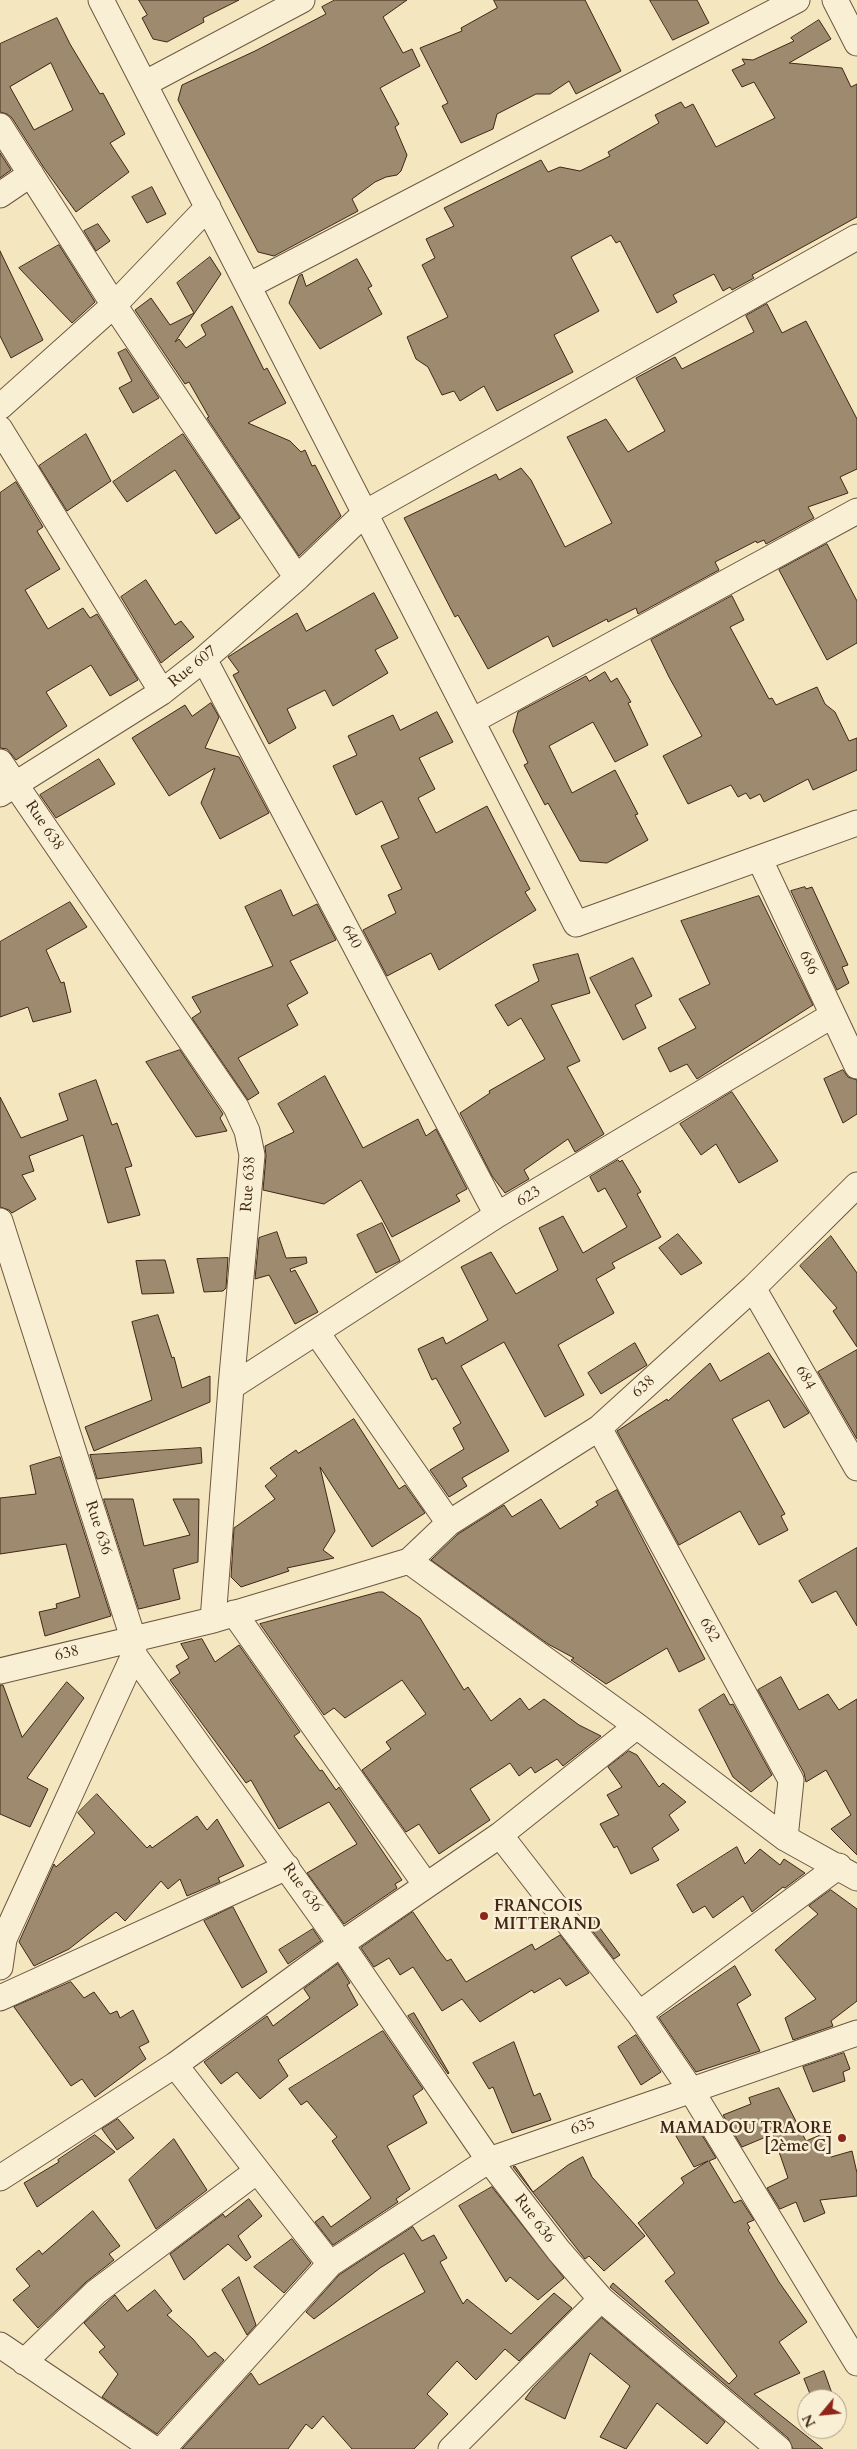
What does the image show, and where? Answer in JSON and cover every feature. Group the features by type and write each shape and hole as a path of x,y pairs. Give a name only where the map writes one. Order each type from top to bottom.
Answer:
{"street":[{"path":"101,0 576,924 760,860 857,823"},
{"path":"144,84 302,0"},
{"path":"248,286 797,0"},
{"path":"835,0 857,43"},
{"path":"0,126 114,305 297,578"},
{"path":"0,195 30,174"},
{"path":"0,407 114,305 208,207"},
{"name":"Rue 607","path":"8,789 162,692 204,659 297,578 365,513 857,237"},
{"path":"0,429 162,692"},
{"path":"472,721 857,512"},
{"name":"640","path":"204,659 497,1215"},
{"name":"Rue 638","path":"0,762 8,789 236,1107 248,1131 252,1155 231,1387 223,1616"},
{"name":"686","path":"760,860 857,1066"},
{"name":"623","path":"231,1387 497,1215 833,1015"},
{"name":"638","path":"0,1671 134,1647 223,1616 408,1561 449,1523 599,1428 753,1288 857,1185"},
{"name":"Rue 636","path":"0,1221 134,1647 489,2160 559,2251 601,2299 779,2449"},
{"name":"684","path":"753,1288 857,1468"},
{"path":"316,1333 449,1523"},
{"name":"682","path":"599,1428 790,1780 785,1838"},
{"path":"408,1561 637,1726 785,1838 848,1872 640,2014"},
{"path":"223,1616 426,1885"},
{"path":"0,1967 2,1937 134,1647"},
{"path":"0,2178 176,2066 341,1944 500,1834 637,1726"},
{"path":"500,1834 640,2014 691,2090 857,2363"},
{"path":"0,1998 287,1867"},
{"name":"635","path":"163,2449 330,2264 489,2160 857,2033"},
{"path":"176,2066 330,2264"},
{"path":"24,2362 96,2292 257,2170"},
{"path":"451,2449 601,2299"},
{"path":"0,2345 154,2449"}],"building":[{"path":"139,0 239,0 203,18 204,22 167,42 153,39 142,18 147,15"},
{"path":"335,0 407,0 383,17 403,53 412,49 420,66 380,88 399,124 395,127 407,155 401,171 397,175 375,182 352,199 358,211 274,256 258,252 178,100 182,85 255,51 326,14 322,7"},
{"path":"494,0 585,0 621,71 576,94 569,81 550,94 536,94 497,114 493,129 461,143 442,106 448,103 420,48 462,31 461,28 497,8"},
{"path":"650,0 697,0 709,23 673,40"},
{"path":"57,18 70,44 100,94 103,93 125,134 110,143 129,172 76,212 44,168 12,118 0,112 0,44","holes":["51,63 73,110 34,130 10,87"]},
{"path":"819,20 831,39 789,63 842,68 851,87 857,84 857,217 752,275 754,278 732,290 730,287 723,291 714,274 673,295 677,302 657,313 620,241 616,243 611,235 571,257 599,311 554,335 573,372 497,411 484,386 460,401 454,391 442,395 428,367 416,359 407,337 448,317 422,265 435,258 426,239 454,226 444,208 541,160 548,172 560,167 580,171 610,156 608,152 659,123 655,115 681,102 685,108 693,104 716,147 775,118 754,82 742,87 732,70 745,64 742,59 753,60 794,41 791,38"},
{"path":"0,153 11,170 0,178"},
{"path":"152,187 166,214 147,223 132,197"},
{"path":"98,224 110,241 96,251 84,231"},
{"path":"59,245 95,302 72,323 19,268"},
{"path":"0,251 43,340 11,358 0,336"},
{"path":"210,257 221,274 175,342 179,339 186,348 206,335 201,325 232,306 264,370 267,368 286,403 248,423 290,441 301,452 305,450 312,466 315,465 341,516 299,556 207,418 209,417 189,382 185,384 135,310 151,298 170,325 194,313 177,283"},
{"path":"357,259 372,286 368,288 382,314 320,349 289,303 299,276 302,274 306,286"},
{"path":"767,304 782,333 806,321 857,419 857,469 840,477 848,493 808,507 814,518 766,544 764,540 757,543 756,541 715,562 719,570 638,614 636,608 608,622 607,619 553,647 548,636 488,669 458,615 455,617 404,518 496,474 499,480 521,468 531,480 565,547 612,523 567,437 606,419 628,452 665,431 636,378 675,357 682,369 754,332 746,316"},
{"path":"126,349 159,398 133,413 119,388 132,381 118,353"},
{"path":"86,434 111,481 67,511 39,466"},
{"path":"183,434 240,518 216,534 175,470 127,502 113,482"},
{"path":"16,482 43,527 37,531 60,569 25,590 48,629 83,608 90,618 97,614 138,680 110,696 91,665 46,692 67,726 16,760 7,749 0,748 0,493"},
{"path":"827,544 857,601 857,643 827,660 779,570"},
{"path":"146,580 175,625 181,621 194,637 161,663 121,597"},
{"path":"374,593 398,638 375,650 388,673 333,706 325,690 287,709 296,728 269,744 233,675 239,672 228,657 297,613 306,631"},
{"path":"732,596 744,620 730,627 769,699 772,698 776,705 817,687 825,704 835,712 849,741 857,738 857,770 813,790 808,779 764,802 760,794 750,799 746,793 738,797 731,785 688,804 663,756 702,736 651,640"},
{"path":"605,672 611,682 617,678 631,702 628,703 648,745 615,762 593,722 549,746 572,793 615,770 638,814 635,815 648,840 607,863 580,861 548,803 545,805 524,765 528,763 513,731 518,712 586,676 589,681"},
{"path":"211,703 219,717 205,748 239,757 269,813 220,839 201,803 215,768 169,796 132,738 185,705 192,716"},
{"path":"437,712 453,742 419,758 435,789 418,798 436,833 487,806 530,889 525,892 536,910 439,970 431,953 387,976 363,930 396,913 388,895 402,889 381,846 399,838 382,801 356,815 333,766 357,755 348,736 393,715 400,730"},
{"path":"99,759 115,784 56,818 40,795"},
{"path":"805,887 806,889 812,887 848,965 842,967 849,983 837,990 791,891"},
{"path":"281,890 293,916 317,904 336,940 290,961 308,993 287,1005 298,1025 238,1058 259,1093 248,1100 192,1018 201,1012 192,997 273,966 245,907"},
{"path":"759,896 813,1005 697,1079 687,1064 670,1072 658,1048 696,1028 679,999 710,984 681,921"},
{"path":"70,902 87,927 46,950 61,983 64,982 71,1012 33,1022 28,1007 0,1017 0,942"},
{"path":"578,954 590,993 551,1005 580,1061 567,1067 604,1134 575,1152 568,1139 524,1170 529,1179 505,1193 492,1176 460,1113 490,1093 489,1091 545,1059 521,1018 508,1026 495,1005 539,981 533,965"},
{"path":"633,958 652,996 635,1005 646,1028 623,1040 590,978"},
{"path":"180,1050 223,1114 220,1118 227,1131 196,1137 146,1062"},
{"path":"843,1070 848,1077 857,1080 857,1114 843,1123 824,1079"},
{"path":"325,1076 363,1148 418,1119 426,1136 436,1129 467,1189 456,1195 460,1201 392,1237 361,1180 324,1204 263,1190 265,1146 294,1132 278,1104"},
{"path":"96,1080 112,1125 117,1123 132,1166 125,1168 140,1215 108,1223 83,1135 29,1156 34,1171 22,1175 36,1199 12,1213 0,1207 0,1097 21,1138 68,1120 59,1094"},
{"path":"732,1092 778,1161 739,1183 716,1144 701,1155 680,1124"},
{"path":"618,1160 620,1162 622,1160 641,1192 637,1194 661,1237 612,1263 615,1268 596,1279 614,1313 558,1345 584,1395 545,1417 504,1342 461,1366 509,1451 462,1478 467,1486 449,1497 430,1470 464,1449 453,1428 461,1423 436,1378 432,1380 418,1349 443,1337 446,1344 488,1320 461,1267 491,1252 516,1294 558,1270 539,1228 563,1216 583,1253 627,1227 605,1188 598,1192 590,1177"},
{"path":"382,1223 400,1261 376,1273 357,1235"},
{"path":"277,1232 286,1258 306,1257 307,1263 290,1269 291,1272 295,1270 318,1312 295,1324 269,1275 255,1279 259,1238"},
{"path":"678,1234 702,1263 681,1275 659,1248"},
{"path":"831,1236 857,1273 857,1347 833,1311 837,1308 800,1266"},
{"path":"228,1258 226,1288 223,1291 204,1292 197,1259"},
{"path":"165,1260 174,1293 142,1294 136,1261"},
{"path":"158,1315 172,1358 174,1357 182,1388 210,1376 210,1402 94,1451 85,1427 152,1400 132,1322"},
{"path":"635,1343 647,1365 601,1394 588,1373"},
{"path":"857,1350 857,1439 818,1372"},
{"path":"769,1353 809,1413 784,1428 769,1400 732,1419 785,1514 781,1516 788,1530 759,1545 740,1511 679,1545 617,1431 667,1399 668,1401 710,1363 720,1381"},
{"path":"354,1419 399,1489 405,1485 425,1513 372,1547 320,1467 335,1531 323,1550 334,1558 287,1568 289,1571 241,1587 231,1577 234,1528 275,1499 265,1486 277,1476 270,1468 296,1450 298,1453"},
{"path":"201,1448 202,1463 97,1479 90,1455"},
{"path":"60,1457 111,1616 45,1636 39,1612 57,1608 56,1604 80,1597 66,1544 0,1554 0,1498 36,1494 30,1466"},
{"path":"617,1490 705,1659 679,1672 667,1648 606,1684 571,1660 574,1658 548,1644 431,1560 458,1534 504,1505 512,1517 541,1499 560,1529 598,1505 596,1502"},
{"path":"104,1499 133,1499 144,1546 190,1535 173,1499 199,1499 198,1562 173,1569 180,1599 139,1609"},
{"path":"857,1548 857,1626 836,1591 812,1603 799,1581"},
{"path":"383,1592 420,1618 464,1690 468,1687 491,1721 520,1698 529,1710 544,1699 579,1725 601,1736 563,1766 557,1759 535,1773 531,1767 519,1776 510,1763 470,1789 490,1820 439,1854 419,1824 406,1832 362,1770 391,1749 386,1742 426,1714 402,1680 345,1718 334,1708 324,1715 260,1624"},
{"path":"202,1639 215,1662 239,1645 300,1732 294,1736 336,1790 339,1787 402,1880 395,1884 397,1888 344,1924 307,1873 357,1844 329,1802 279,1829 251,1780 246,1783 170,1680 180,1673 176,1666 189,1658 181,1644"},
{"path":"781,1677 799,1710 828,1694 839,1710 857,1699 857,1855 831,1829 851,1815 826,1770 806,1782 804,1773 758,1690"},
{"path":"67,1682 84,1698 27,1778 48,1789 30,1827 0,1814 0,1685 3,1685 22,1737"},
{"path":"724,1694 730,1705 733,1704 772,1775 751,1792 733,1777 699,1710"},
{"path":"629,1751 637,1755 659,1787 663,1783 686,1802 669,1815 679,1830 652,1848 659,1860 631,1874 617,1846 614,1848 600,1824 619,1815 607,1795 622,1787 608,1767"},
{"path":"97,1794 147,1848 150,1845 152,1848 197,1816 207,1830 217,1819 244,1866 218,1878 220,1882 187,1896 180,1879 168,1889 161,1881 125,1921 116,1912 69,1949 34,1966 19,1942 54,1864 56,1867 95,1833 78,1813"},
{"path":"737,1847 745,1864 760,1849 780,1865 784,1859 805,1873 785,1888 783,1887 752,1912 743,1896 713,1918 705,1906 693,1913 677,1885"},
{"path":"831,1890 857,1909 857,2001 831,2021 833,2026 793,2040 785,2018 816,1999 775,1950 818,1914 809,1906"},
{"path":"233,1907 267,1972 242,1988 204,1921"},
{"path":"413,1912 440,1952 447,1961 451,1959 466,1982 532,1944 535,1950 560,1935 589,1973 566,1986 560,1978 534,1993 532,1990 480,2022 462,1999 442,2011 413,1967 400,1975 389,1958 374,1967 361,1948"},
{"path":"591,1916 620,1955 614,1959 584,1920"},
{"path":"313,1929 321,1941 288,1964 279,1950"},
{"path":"338,1964 350,1983 347,1985 358,2005 278,2060 288,2076 260,2099 237,2072 221,2084 204,2062 267,2016 273,2026 310,1998 304,1989"},
{"path":"735,1966 751,1995 737,2004 760,2051 696,2072 659,2018"},
{"path":"71,1982 84,1998 94,1992 110,2014 117,2011 120,2018 133,2010 149,2042 139,2047 146,2059 95,2097 82,2079 71,2086 14,2007"},
{"path":"414,2013 449,2073 448,2074 408,2016"},
{"path":"383,2031 423,2089 413,2096 427,2123 387,2146 410,2189 396,2199 398,2202 333,2245 315,2222 323,2216 331,2227 371,2198 332,2141 337,2137 307,2101 301,2105 289,2089"},
{"path":"636,2035 661,2072 641,2085 618,2047"},
{"path":"514,2042 534,2096 540,2093 551,2120 512,2133 493,2087 489,2089 473,2063"},
{"path":"844,2053 850,2069 843,2072 845,2081 813,2092 803,2067"},
{"path":"779,2088 806,2141 825,2133 831,2157 852,2151 857,2173 857,2196 820,2200 825,2213 804,2222 796,2202 780,2209 767,2188 788,2178 773,2134 742,2147 723,2115 751,2104 749,2098"},
{"path":"118,2119 134,2138 117,2150 102,2129"},
{"path":"697,2127 716,2158 709,2161 734,2203 741,2200 754,2220 747,2223 750,2228 748,2230 779,2282 807,2322 779,2342 800,2373 754,2394 797,2428 797,2439 810,2439 823,2449 793,2449 788,2438 610,2287 613,2283 729,2384 737,2376 665,2281 675,2273 638,2223 684,2183 681,2178 708,2161 694,2167 676,2136"},
{"path":"95,2135 115,2152 37,2207 24,2183 59,2162 58,2160"},
{"path":"174,2139 207,2190 156,2229 129,2180"},
{"path":"583,2157 592,2177 645,2236 604,2271 589,2256 585,2259 513,2167 515,2166 533,2192 568,2165"},
{"path":"492,2187 564,2278 538,2300 510,2277 506,2282 459,2206"},
{"path":"249,2199 262,2216 238,2236 251,2257 246,2261 228,2244 184,2280 170,2254 223,2214 225,2217"},
{"path":"93,2211 120,2246 109,2254 114,2260 86,2282 38,2328 13,2300 30,2286 16,2269 39,2250 42,2254"},
{"path":"413,2227 422,2241 434,2235 447,2258 440,2262 463,2304 467,2299 511,2334 554,2293 572,2308 519,2361 505,2349 476,2380 457,2361 427,2394 448,2414 414,2449 352,2449 323,2416 312,2429 306,2424 288,2449 182,2449 251,2373 259,2385 425,2292 404,2253 380,2268 314,2319 306,2312 339,2275"},
{"path":"292,2239 311,2263 284,2293 254,2267"},
{"path":"239,2277 256,2325 247,2335 222,2290"},
{"path":"155,2290 172,2311 167,2315 193,2339 208,2357 215,2352 224,2360 157,2434 102,2397 118,2374 99,2352 105,2347 84,2323 115,2295 127,2311"},
{"path":"602,2318 725,2422 707,2444 657,2403 626,2449 600,2437 630,2386 590,2353 565,2419 525,2399 533,2388"},
{"path":"824,2371 830,2389 808,2389 804,2379"}],"place":[{"name":"FRANCOIS MITTERAND","path":"484,1916"},
{"name":"MAMADOU TRAORE [2ème C]","path":"842,2138"}]}
